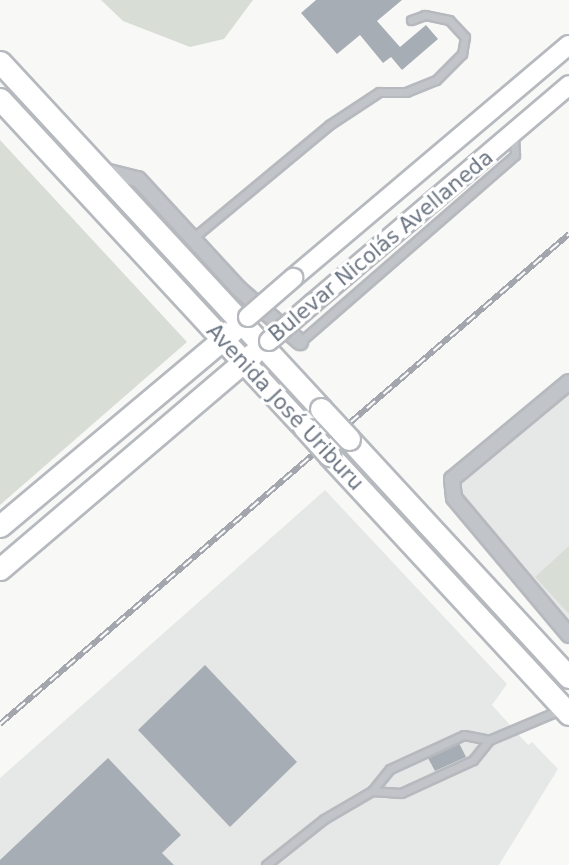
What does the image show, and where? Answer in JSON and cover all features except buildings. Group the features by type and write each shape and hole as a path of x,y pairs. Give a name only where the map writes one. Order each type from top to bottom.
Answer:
{"main road":[{"name":"Bulevar Nicolás Avellaneda","path":"0,526 569,45"},
{"name":"Avenida José Uriburu","path":"0,62 99,169 245,320 321,410 569,677"},
{"name":"Bulevar Nicolás Avellaneda","path":"0,569 569,85"},
{"name":"Avenida José Uriburu","path":"0,99 567,710"}],"street":[{"path":"99,169 138,179 239,289 300,342"},
{"path":"569,382 452,478 454,498 569,635"}],"lane":[{"path":"192,238 329,125 379,92 406,92 436,80 462,54 465,37 449,20 425,15 411,20"},
{"path":"300,342 515,155 514,133"},
{"path":"372,791 401,793 473,760 489,740 567,710"},
{"path":"266,865 324,819 372,791 390,769 464,735 489,740"}],"shaded area":[{"path":"101,0 253,0 224,39 190,47 123,21"},
{"path":"0,140 187,342 0,505"},
{"path":"569,382 569,635 454,498 452,479"},
{"path":"325,490 507,684 492,705 528,745 532,742 558,769 499,865 0,865 0,778"},
{"path":"569,546 569,614 535,577"}],"railway":[{"path":"0,724 569,234"}]}
